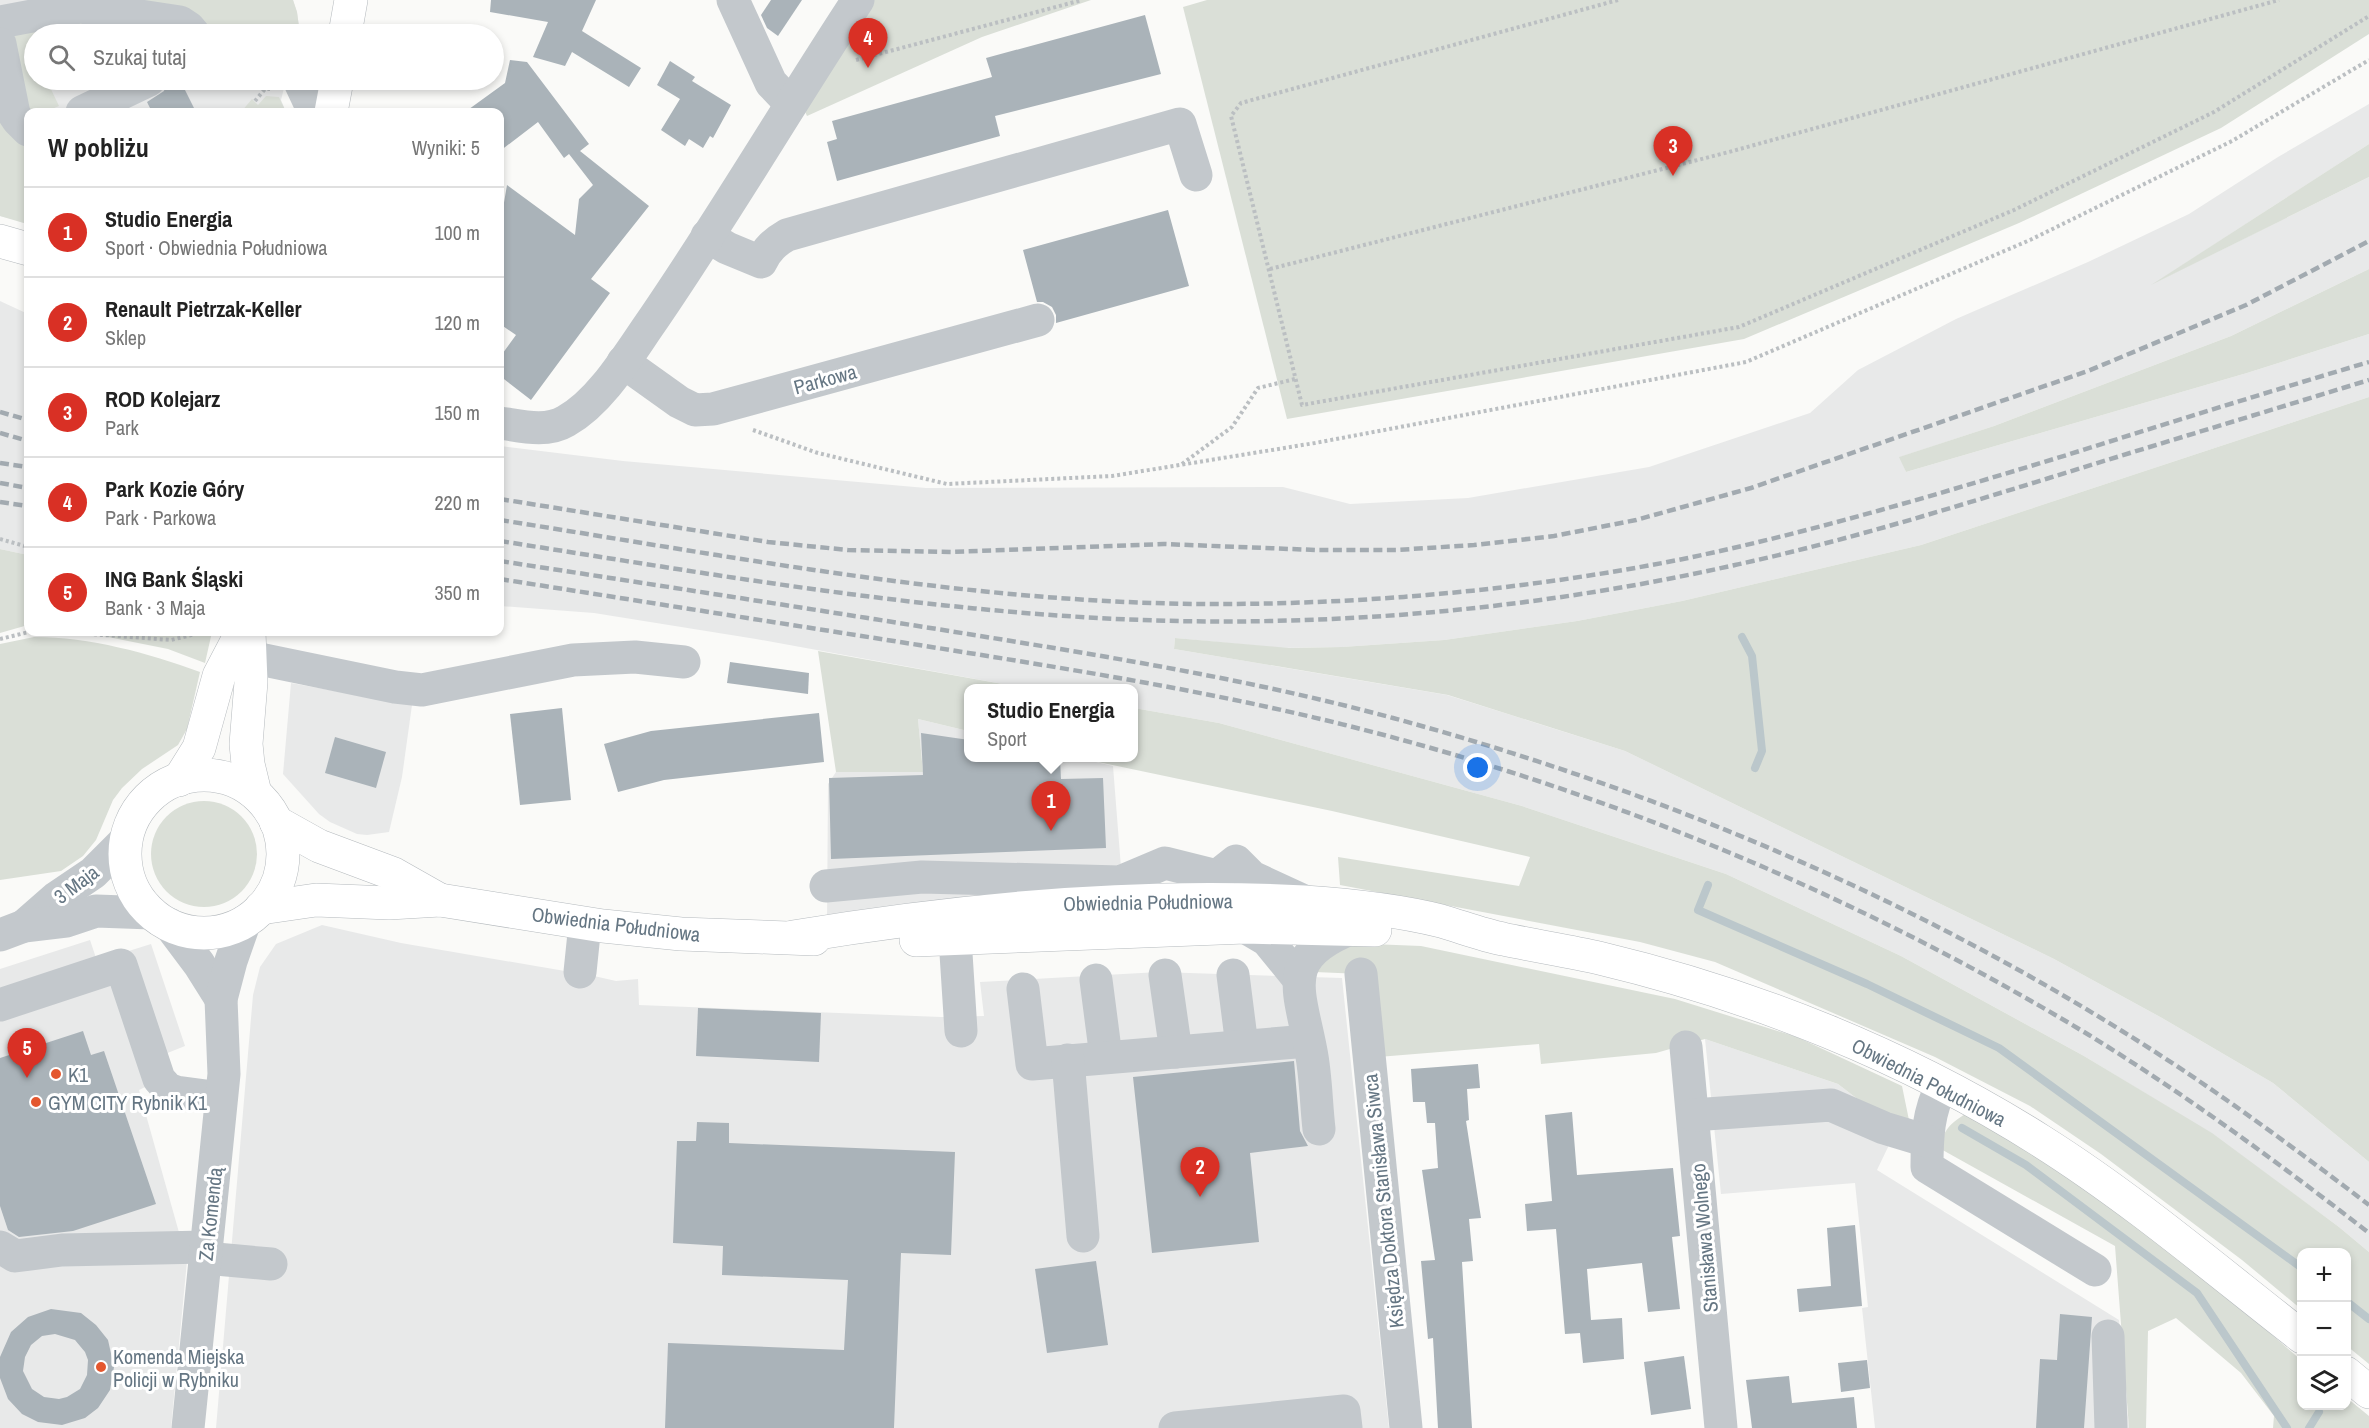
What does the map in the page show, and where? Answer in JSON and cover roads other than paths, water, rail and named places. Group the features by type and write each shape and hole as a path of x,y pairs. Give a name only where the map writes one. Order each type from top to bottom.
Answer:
{"main road":[{"path":"347,24 350,1"},
{"path":"332,108 335,90"},
{"path":"0,241 24,248"},
{"path":"179,780 199,748 219,676 247,640"},
{"path":"247,640 251,682 246,744 255,794"},
{"path":"200,775 224,777 255,794 276,822 282,841 283,862 275,889 253,915 229,929 211,933 192,932 160,919 138,896 128,874 126,858 126,840 130,827 146,800 166,785 200,775"},
{"name":"Obwiednia Południowa","path":"276,822 319,846 394,874 440,900"},
{"name":"Obwiednia Południowa","path":"253,915 306,900 389,903 440,900 585,924 690,934 793,937 858,942 955,938 1214,901 1245,927 1353,928 1435,936 1502,939"},
{"name":"Obwiednia Południowa","path":"793,937 857,927 1046,905 1147,900 1306,902 1437,920 1502,939 1601,958 1720,992 1804,1022 1942,1085 2042,1141 2104,1183 2297,1334"},
{"path":"2351,1377 2369,1392"}],"street":[{"path":"733,0 771,83 791,104"},
{"path":"504,424 547,429 566,422 589,404 623,362 682,276 858,0"},
{"path":"0,22 79,3 183,24"},
{"path":"0,44 14,114 24,126"},
{"path":"90,108 128,90"},
{"path":"304,90 312,108"},
{"path":"707,236 727,248 761,262 766,251 776,241 787,235 1180,124 1196,175"},
{"name":"Parkowa","path":"623,362 695,410 713,410 1038,320"},
{"path":"247,640 395,687 422,690 573,660 635,657 684,662"},
{"name":"3 Maja","path":"8,927 93,873 126,840"},
{"path":"826,886 922,876 1120,882 1165,863 1214,901"},
{"path":"908,921 922,876"},
{"name":"3 Maja","path":"8,927 66,921 103,910 160,919"},
{"name":"Za Komendą","path":"188,1428 225,1063 221,999 231,961 253,915"},
{"name":"Za Komendą","path":"160,919 199,964 221,999"},
{"path":"580,972 585,924"},
{"path":"1245,927 1267,940 1298,978"},
{"path":"1319,1129 1298,978 1310,953 1317,945 1353,928"},
{"path":"955,938 961,1031"},
{"path":"0,1005 121,964 159,1079 168,1089 176,1092 221,1098"},
{"name":"Księdza Doktora Stanisława Siwca","path":"1361,974 1406,1428"},
{"path":"1165,975 1176,1052"},
{"path":"1233,975 1242,1046"},
{"path":"1096,980 1106,1057"},
{"path":"1023,989 1032,1064 1308,1041"},
{"name":"Stanisława Wolnego","path":"1686,1047 1721,1428"},
{"path":"1068,1060 1083,1236"},
{"path":"1942,1085 1930,1112 1927,1141 1928,1167 2095,1270"},
{"path":"1693,1115 1831,1106 1884,1128 1927,1141"},
{"path":"0,1247 15,1256 62,1250 205,1261 270,1274"},
{"path":"2108,1336 2111,1428"},
{"path":"1175,1428 1344,1411 1346,1428"}],"waterway":[{"path":"1742,637 1752,656 1762,751 1755,768"},
{"path":"1708,885 1698,910 1867,984 1999,1048 2297,1264"},
{"path":"1962,1128 2026,1165 2197,1293 2287,1428"},
{"path":"2347,1302 2369,1319"},
{"path":"2309,1428 2319,1412"}],"railway":[{"path":"504,500 768,542 848,550 951,552 1164,544 1316,550 1396,550 1474,545 1554,536 1636,520 1751,488 2088,371 2246,305 2369,241"},
{"path":"504,521 864,577 1047,597 1139,603 1231,604 1403,597 1461,592 1632,569 1784,536 1879,511 2369,362"},
{"path":"504,542 883,598 1076,617 1173,621 1270,621 1446,611 1620,588 1735,565 1814,546 1971,502 2369,380"},
{"path":"0,412 24,419"},
{"path":"0,433 24,440"},
{"path":"0,463 24,466"},
{"path":"0,483 24,487"},
{"path":"0,502 24,505"},
{"path":"504,562 1021,643 1234,681 1393,718 1583,777 1769,848 1860,888 1949,932 2036,980 2186,1072 2369,1205"},
{"path":"504,580 1026,662 1186,690 1345,725 1442,751 1539,781 1729,852 1821,893 2002,984 2161,1081 2266,1155 2369,1233"}],"place":[{"name":"Park Kozie Góry","path":"868,68"},
{"name":"ROD Kolejarz","path":"1673,176"},
{"name":"Studio Energia","path":"1051,831"},
{"name":"K1","path":"56,1074"},
{"name":"ING Bank Śląski","path":"27,1078"},
{"name":"GYM CITY Rybnik K1","path":"36,1102"},
{"name":"Renault Pietrzak-Keller","path":"1200,1197"},
{"name":"Komenda Miejska Policji w Rybniku","path":"101,1367"}]}
